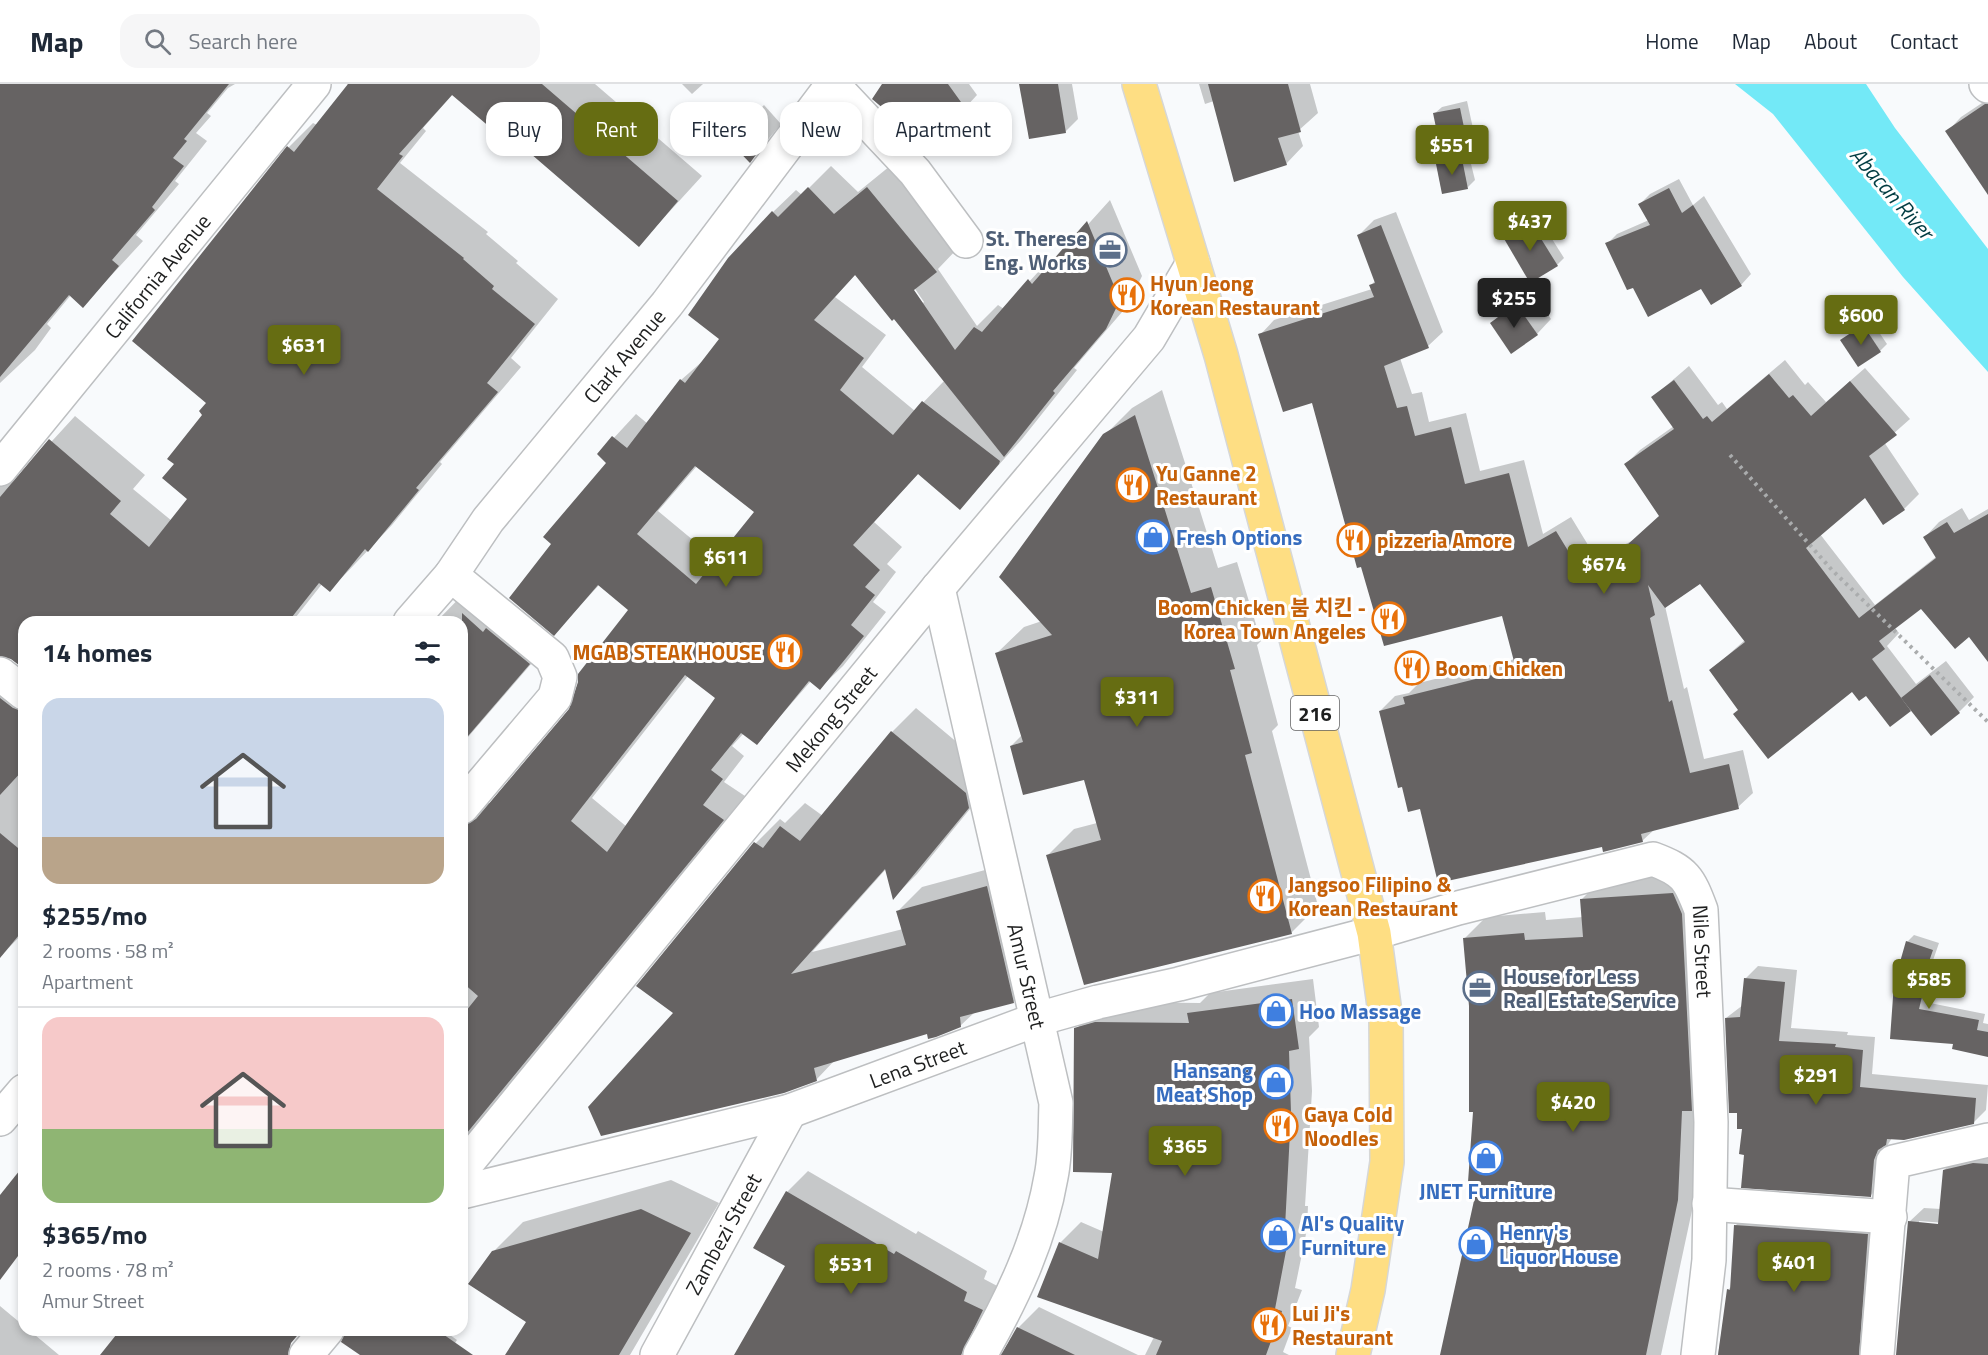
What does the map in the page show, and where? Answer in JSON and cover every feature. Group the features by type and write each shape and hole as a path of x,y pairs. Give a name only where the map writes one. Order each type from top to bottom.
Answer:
{"main road":[{"name":"216","path":"1139,84 1221,355 1374,933 1386,1020 1387,1162 1368,1290 1353,1355"}],"street":[{"name":"California Avenue","path":"0,469 314,84"},
{"path":"823,88 915,172 966,241"},
{"name":"Clark Avenue","path":"415,616 451,575 488,520 667,304 823,88"},
{"name":"Mekong Street","path":"468,1162 938,588 1149,338 1193,263"},
{"path":"451,575 552,658 560,677 555,697 468,800"},
{"name":"Amur Street","path":"938,588 1056,1103 1052,1175 1038,1235 1014,1293 980,1355"},
{"path":"0,674 18,688"},
{"name":"Nile Street","path":"1374,933 1468,905 1653,859 1676,868 1691,885 1701,910 1711,1122 1709,1260 1698,1355"},
{"name":"Lena Street","path":"468,1191 790,1112 1038,1019 1374,933"},
{"path":"0,1119 18,1097"},
{"name":"Zambezi Street","path":"657,1355 790,1112"},
{"path":"1877,1355 1893,1162 1988,1140"},
{"path":"1709,1204 1890,1217"},
{"path":"306,1355 322,1336"}],"path":[{"path":"1730,455 1832,570 1988,722"}],"water":[{"name":"Abacan River","path":"1735,84 1866,84 1895,128 1988,249 1988,372 1903,277 1773,114"}],"building":[{"path":"0,84 229,84 184,139 187,141 173,158 184,166 152,207 155,210 112,260 119,266 83,308 69,295 0,377"},
{"path":"348,84 542,84 574,112 574,156 626,156 678,201 639,247 533,156 562,156 562,102 486,102 486,124 452,95 399,154 403,156 377,189 464,258 494,286 492,289 535,324 487,383 498,392 416,488 419,490 368,552 365,549 330,592 319,583 293,616 18,616 18,664 11,659 0,656 0,497 49,439 121,501 110,514 149,547 187,499 162,478 174,464 167,459 202,415 199,411 206,403 132,341 287,146 294,152"},
{"path":"882,84 948,84 961,102 876,102 872,99"},
{"path":"1019,84 1058,84 1066,133 1029,139"},
{"path":"1208,84 1288,84 1301,132 1278,138 1287,165 1234,182"},
{"path":"1988,104 1988,195 1945,131"},
{"path":"1460,108 1467,142 1440,147 1433,113"},
{"path":"743,156 755,156 750,163"},
{"path":"1462,159 1468,189 1442,194 1436,164"},
{"path":"808,187 834,214 867,187 937,272 914,290 955,350 974,327 982,332 1028,279 1032,284 1087,221 1120,300 1106,329 1053,391 1055,393 1004,457 894,319 892,321 855,275 814,320 864,358 840,390 893,435 922,401 1000,461 999,464 960,510 918,474 853,545 880,570 865,587 875,595 851,625 864,636 820,690 809,681 757,745 741,733 711,770 723,779 703,805 724,820 468,1132 468,1008 478,996 468,987 468,822 476,819 569,709 578,682 578,674 628,610 598,585 554,636 509,598 551,544 543,537 606,463 597,454 612,436 627,448 680,379 685,383 719,339 688,315 728,258 772,211 778,217","holes":["695,466 754,512 696,584 637,534","685,675 715,698 607,852 571,821"]},
{"path":"1669,188 1682,213 1693,205 1742,286 1711,305 1701,289 1648,317 1633,288 1627,290 1605,243 1650,225 1638,204"},
{"path":"1530,221 1558,266 1530,283 1503,237"},
{"path":"1381,225 1429,348 1384,366 1397,408 1407,406 1415,436 1451,427 1465,484 1509,473 1528,547 1556,531 1581,572 1616,555 1659,516 1624,464 1674,429 1651,397 1674,380 1703,419 1707,416 1712,422 1769,374 1789,398 1793,395 1811,416 1850,381 1897,435 1869,456 1905,510 1883,525 1865,498 1806,548 1859,618 1936,558 1923,537 1947,522 1954,533 1988,514 1988,662 1969,637 1955,649 1921,609 1879,641 1885,649 1872,659 1911,711 1890,727 1866,696 1859,701 1852,692 1768,759 1733,714 1738,710 1709,670 1745,642 1700,584 1665,608 1648,585 1655,615 1650,618 1669,702 1672,700 1690,773 1729,764 1739,809 1641,834 1643,842 1603,852 1602,847 1438,883 1420,809 1408,812 1402,787 1398,788 1379,711 1405,704 1403,697 1516,669 1502,616 1384,646 1361,567 1357,568 1312,403 1283,412 1258,334 1374,297 1369,285 1375,283 1357,235"},
{"path":"1516,304 1538,335 1511,354 1490,323"},
{"path":"1863,325 1881,352 1858,367 1840,340"},
{"path":"1135,415 1191,593 1211,587 1235,669 1230,670 1252,753 1245,755 1292,934 1084,985 1046,855 1101,840 1084,780 1023,795 1010,746 1023,742 995,653 1052,635 999,577 1103,434"},
{"path":"468,618 483,632 486,628 530,664 468,736"},
{"path":"1930,675 1960,713 1931,736 1901,698"},
{"path":"0,698 18,709 18,776 0,795"},
{"path":"891,731 966,793 969,808 893,900 885,869 791,974 906,945 896,911 987,886 1014,1003 960,1017 961,1027 936,1037 928,1039 927,1034 814,1068 817,1081 784,1093 601,1136 588,1107 673,1013 636,986 754,842 763,848 780,826 800,841"},
{"path":"0,833 18,848 18,936 0,958"},
{"path":"1673,893 1682,914 1692,1111 1682,1111 1678,1200 1646,1355 1440,1355 1475,1196 1467,1196 1473,1112 1469,1112 1469,1006 1463,938 1524,933 1525,940 1583,937 1580,899"},
{"path":"1906,941 1933,950 1924,976 1927,976 1919,1009 1979,1020 1977,1030 1988,1032 1988,1057 1952,1049 1953,1044 1890,1039 1894,983"},
{"path":"1744,978 1785,982 1779,1041 1836,1044 1835,1047 1863,1050 1860,1087 1976,1098 1974,1124 1904,1140 1887,1139 1886,1145 1878,1150 1874,1160 1871,1197 1741,1188 1744,1155 1739,1154 1742,1129 1737,1129 1737,1113 1729,1113 1725,1018 1740,1017"},
{"path":"1292,999 1299,1049 1289,1051 1291,1113 1285,1227 1288,1227 1275,1309 1282,1311 1266,1355 1156,1355 1162,1341 1037,1297 1059,1242 1098,1259 1112,1173 1073,1172 1074,1028 1095,1022 1189,1023 1187,1013"},
{"path":"1973,1163 1988,1164 1988,1355 1896,1355 1908,1221 1938,1224 1943,1170"},
{"path":"18,1172 18,1256 0,1280 0,1195"},
{"path":"786,1191 894,1254 896,1251 967,1292 964,1301 983,1310 961,1355 734,1355 785,1266 753,1248"},
{"path":"641,1209 691,1233 619,1355 505,1355 526,1322 468,1284 492,1251"},
{"path":"1734,1225 1868,1234 1859,1355 1718,1355 1727,1289 1730,1290"},
{"path":"1017,1327 1075,1355 1001,1355"},
{"path":"115,1336 297,1336 291,1343 288,1355 100,1355"},
{"path":"343,1336 446,1336 473,1355 360,1355 341,1342"}],"place":[{"name":"St. Therese Eng. Works","path":"1110,250"},
{"name":"Hyun Jeong Korean Restaurant","path":"1127,295"},
{"name":"Yu Ganne 2 Restaurant","path":"1133,485"},
{"name":"Fresh Options","path":"1153,537"},
{"name":"pizzeria Amore","path":"1354,540"},
{"name":"Boom Chicken 붐 치킨 - Korea Town Angeles","path":"1389,619"},
{"name":"MGAB STEAK HOUSE","path":"785,652"},
{"name":"Boom Chicken","path":"1412,668"},
{"name":"Jangsoo Filipino & Korean Restaurant","path":"1265,896"},
{"name":"House for Less Real Estate Service","path":"1480,988"},
{"name":"Hoo Massage","path":"1276,1011"},
{"name":"Hansang Meat Shop","path":"1276,1082"},
{"name":"Gaya Cold Noodles","path":"1281,1126"},
{"name":"JNET Furniture","path":"1486,1158"},
{"name":"Al's Quality Furniture","path":"1278,1235"},
{"name":"Henry's Liquor House","path":"1476,1244"},
{"name":"Lui Ji's Restaurant","path":"1269,1325"}]}
